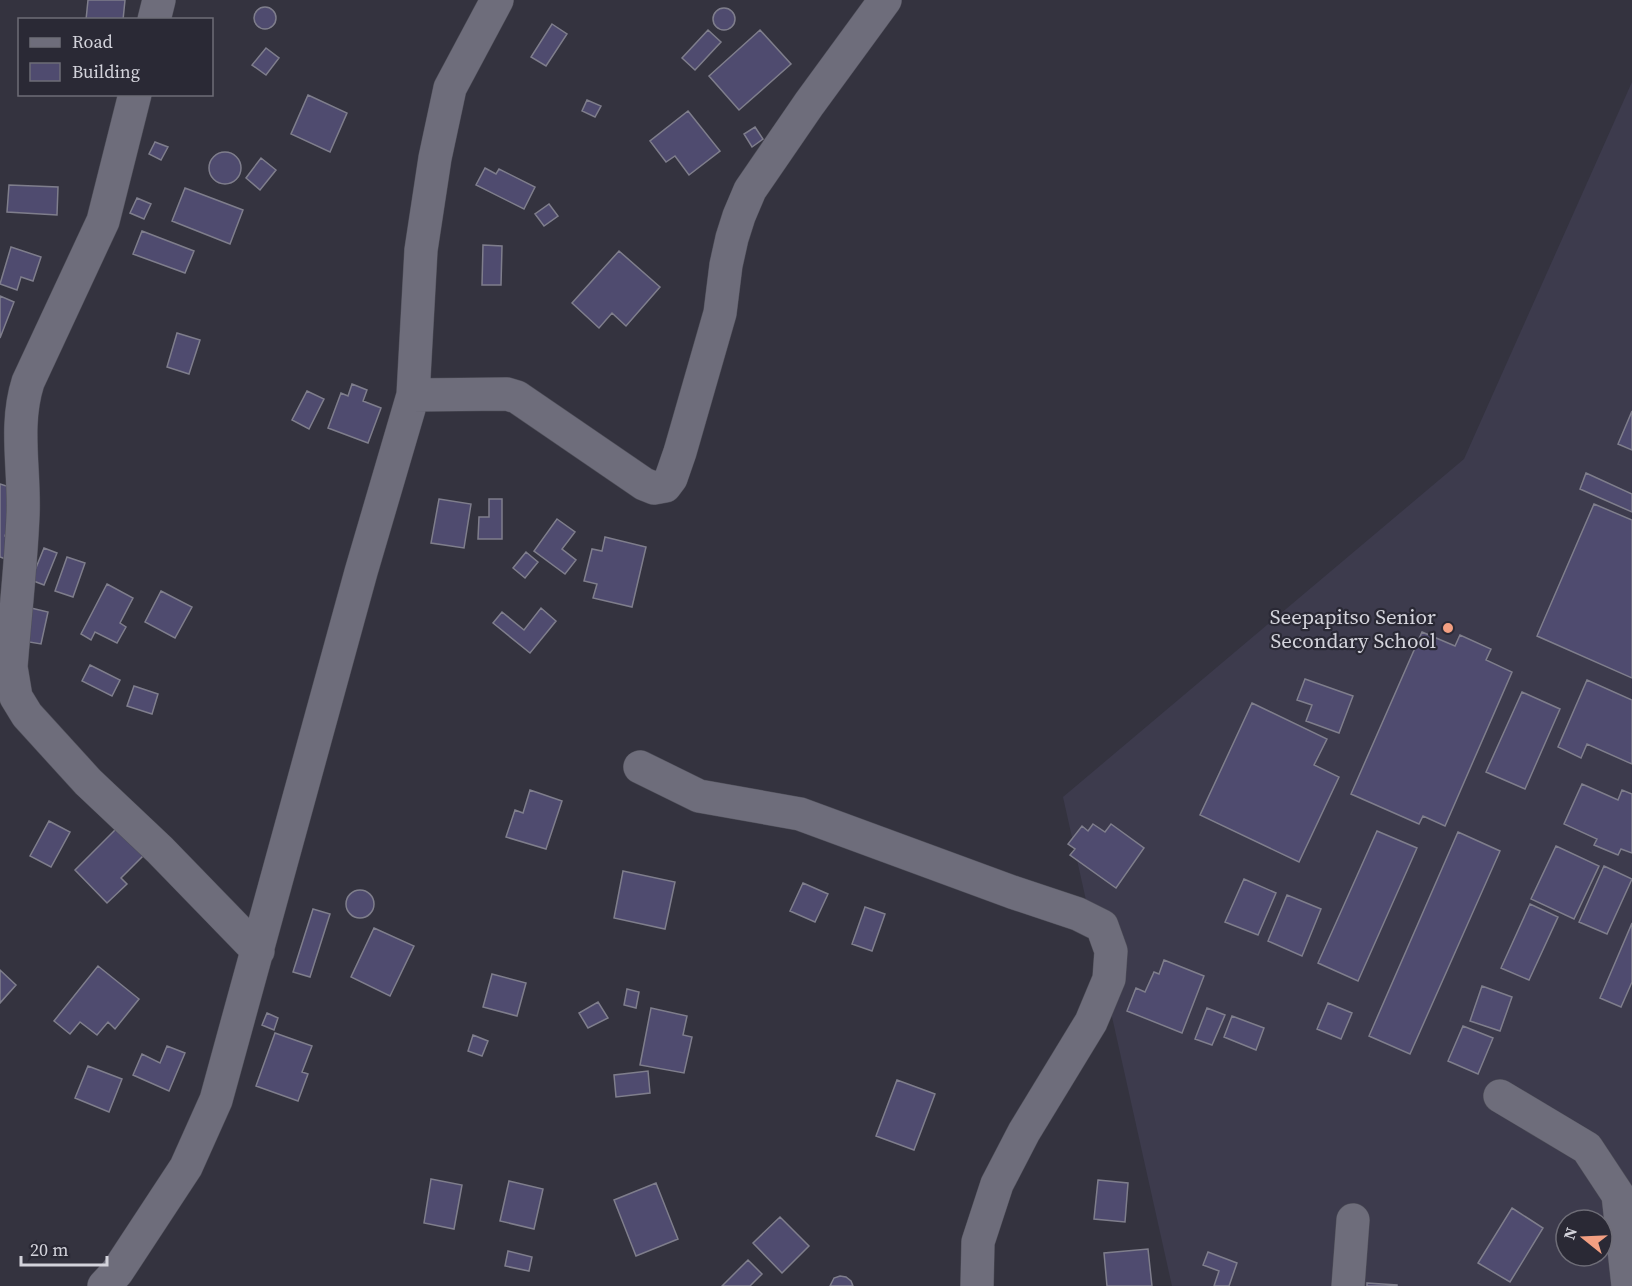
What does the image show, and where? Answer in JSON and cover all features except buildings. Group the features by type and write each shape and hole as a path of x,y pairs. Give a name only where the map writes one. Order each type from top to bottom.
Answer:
{"street":[{"path":"154,18 159,0"},
{"path":"104,1286 117,1272 186,1167 216,1100 358,583 413,394 422,249 435,158 450,88 497,0"},
{"path":"413,394 507,394 517,397 645,484 654,488 665,486 671,478 680,452 720,314 732,238 746,199 809,104 885,0"},
{"path":"134,96 103,221 28,382 22,401 20,418 23,514 11,667 13,683 16,697 27,715 42,732 88,782 160,850 258,951"},
{"path":"640,767 699,796 800,814 1078,914 1102,926 1111,951 1109,979 1091,1022 1024,1132 997,1184 978,1242 977,1286"},
{"path":"1500,1096 1587,1148 1618,1195 1628,1286"},
{"path":"1348,1286 1353,1220"}],"shaded area":[{"name":"Seepapitso Senior Secondary School","path":"1632,82 1632,1286 1172,1286 1063,797 1464,459"}],"place":[{"name":"Seepapitso Senior Secondary School","path":"1448,628"}]}
